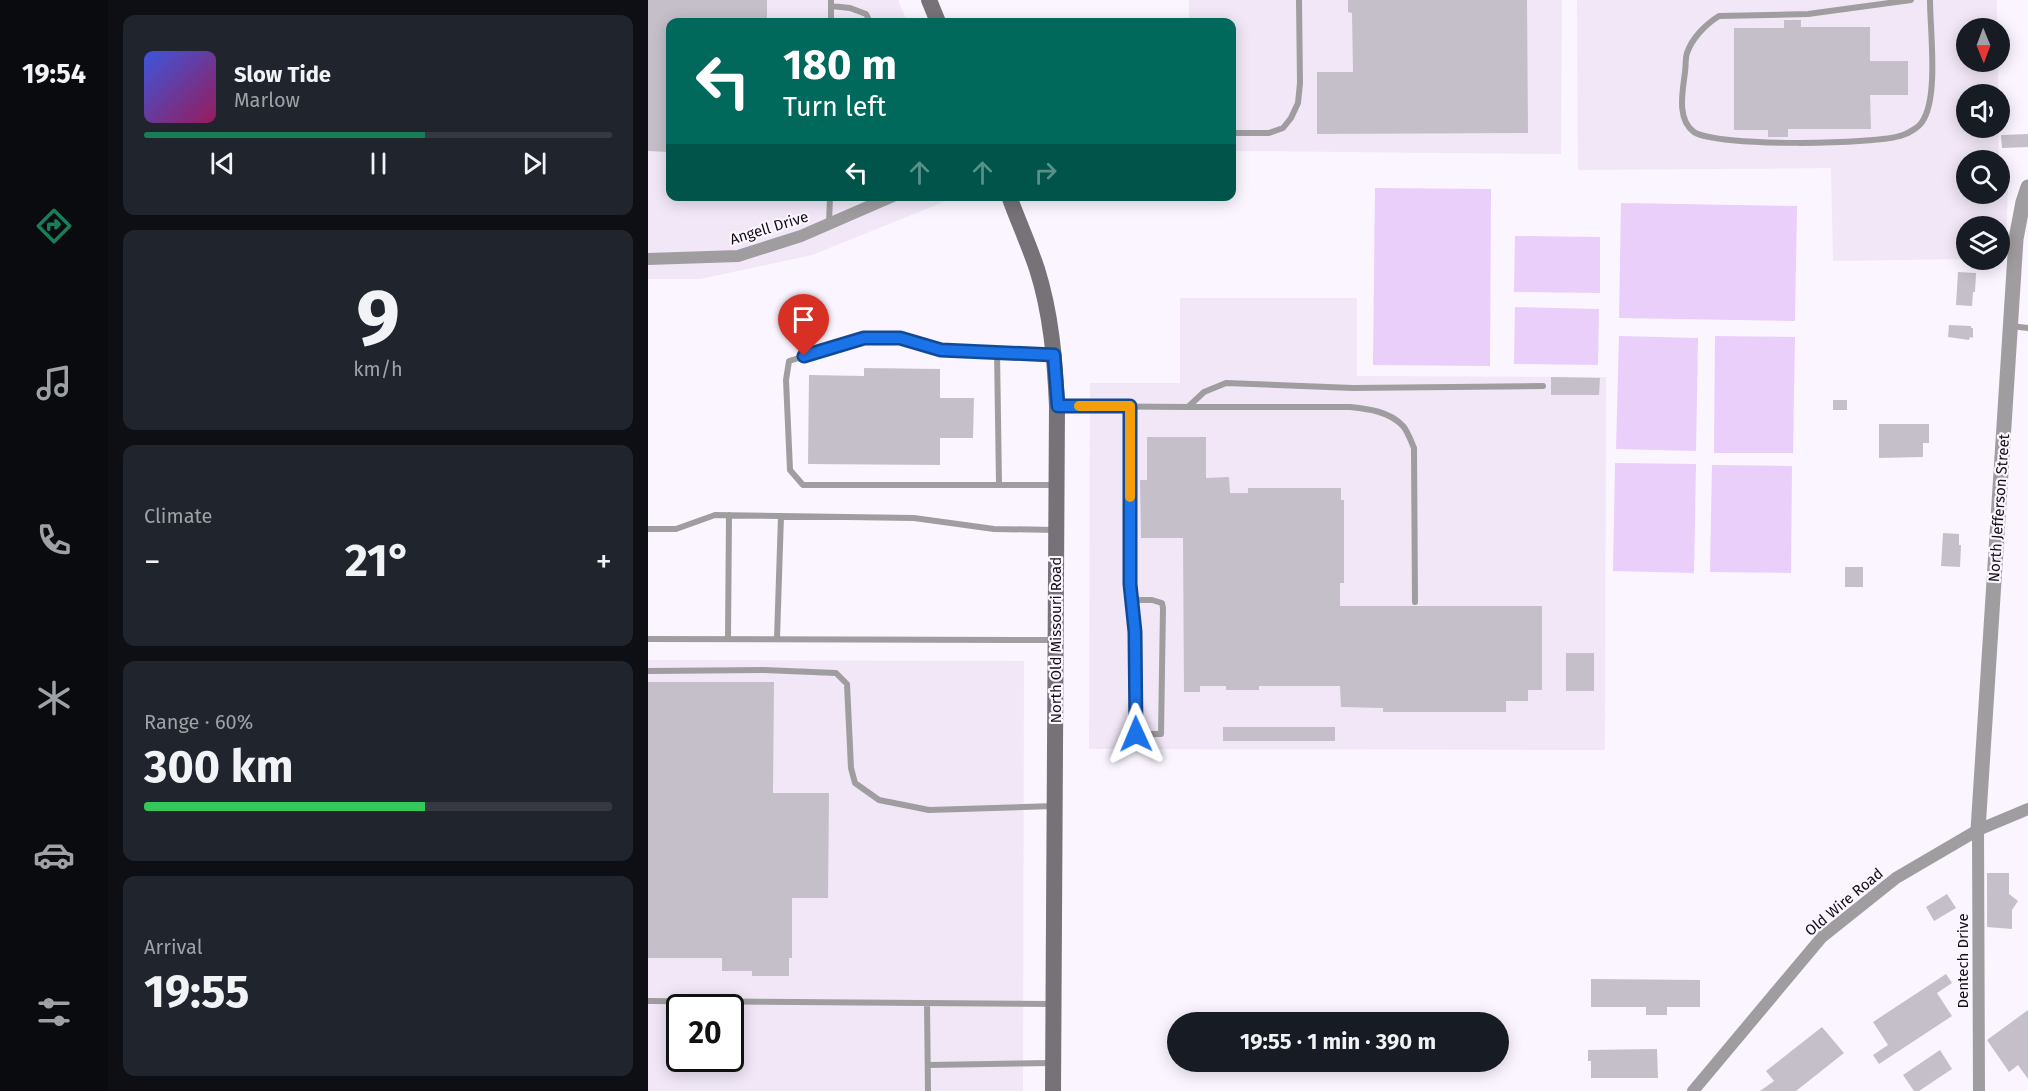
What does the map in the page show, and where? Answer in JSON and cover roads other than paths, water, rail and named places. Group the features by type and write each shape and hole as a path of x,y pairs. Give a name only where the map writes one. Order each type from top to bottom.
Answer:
{"main road":[{"path":"929,0 936,18"},
{"name":"North Old Missouri Road","path":"1011,201 1037,270 1048,315 1058,406 1053,1091"}],"street":[{"name":"North Jefferson Street","path":"1978,830 2016,239 2028,187"},
{"name":"Angell Drive","path":"648,259 738,256 801,236 882,201"},
{"name":"Old Wire Road","path":"1692,1091 1822,937 1896,878 1978,830 2028,809"},
{"name":"Dentech Drive","path":"1978,830 1979,1091"}],"lane":[{"path":"1236,133 1269,133 1283,128 1291,118 1298,103 1300,83 1299,0"},
{"path":"1911,0 1808,14 1719,16 1707,23 1687,53 1682,108 1687,123 1695,133 1721,139 1753,142 1874,141 1904,135 1922,123 1927,109 1932,77 1930,0"},
{"path":"831,3 866,14 868,18"},
{"path":"829,224 830,201"},
{"path":"2011,326 2028,328"},
{"path":"1054,355 941,350 900,338 864,338 789,361 786,380 790,470 803,485 1057,485"},
{"path":"997,352 999,484"},
{"path":"1188,407 1204,392 1226,382 1353,388 1543,386"},
{"path":"1058,406 1349,408 1371,410 1390,416 1404,427 1414,448 1415,602"},
{"path":"1130,406 1132,600 1135,632 1136,734 1161,734 1162,603 1152,600 1132,600"},
{"path":"648,529 676,529 715,515 729,515 914,518 994,529 1057,530"},
{"path":"728,638 729,515"},
{"path":"777,638 781,516"},
{"path":"648,639 1056,640"},
{"path":"648,671 764,670 836,673 847,684 851,768 855,783 879,800 929,810 1055,807"},
{"path":"648,1001 1053,1004"},
{"path":"927,1004 928,1091"},
{"path":"928,1065 1053,1063"}]}
